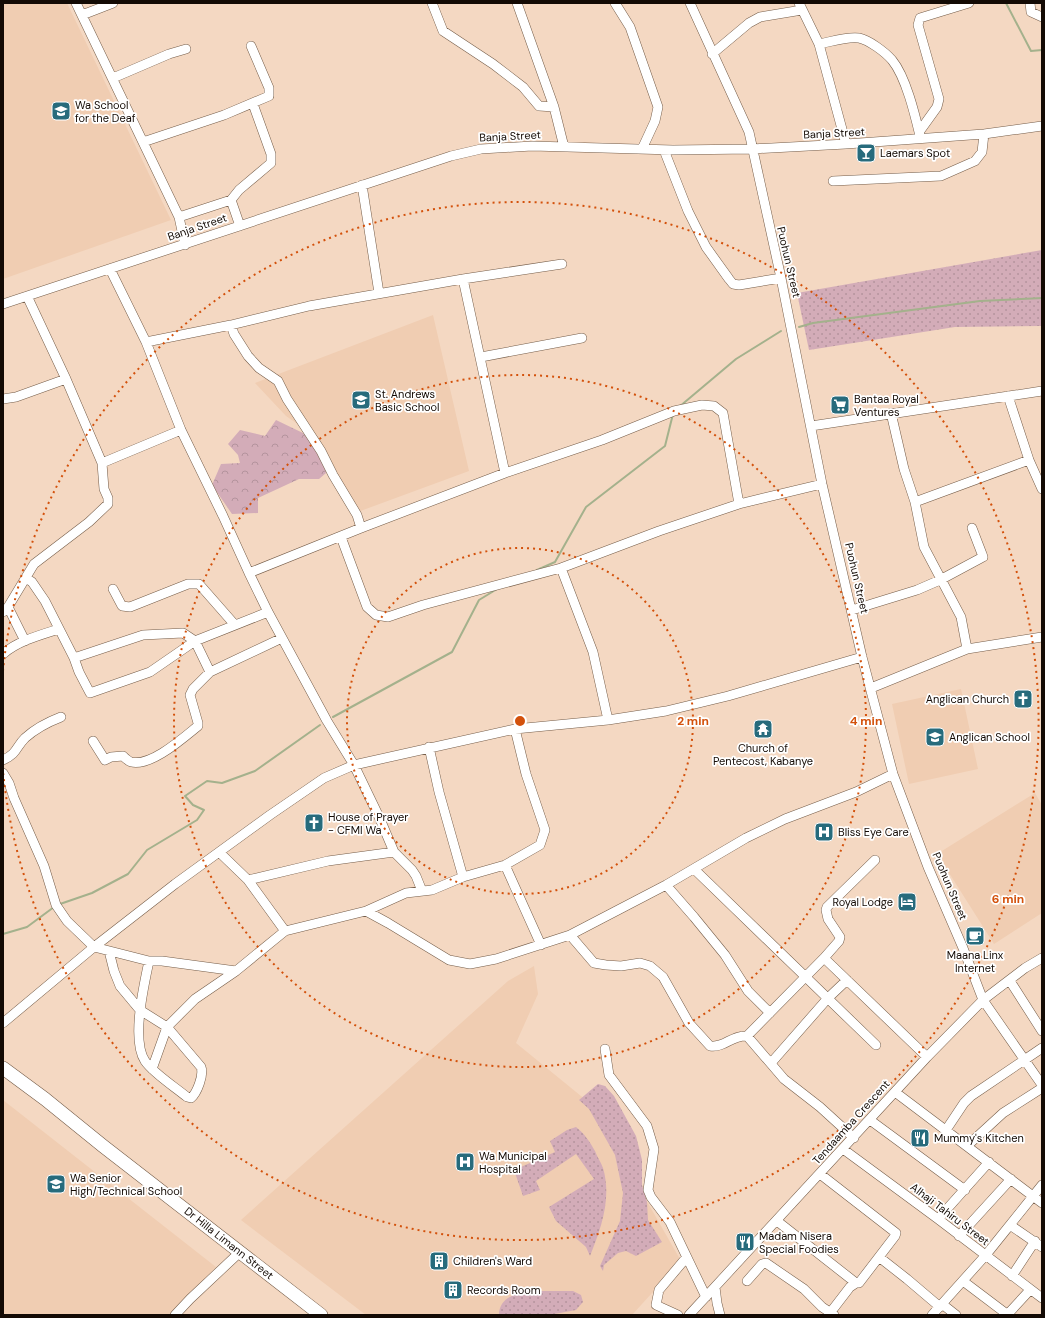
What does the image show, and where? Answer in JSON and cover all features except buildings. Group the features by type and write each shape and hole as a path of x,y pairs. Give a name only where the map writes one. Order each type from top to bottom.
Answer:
{"highway":[{"name":"Dr Hilla Limann Street","path":"3,1068 45,1099 103,1146 321,1315"}],"street":[{"path":"76,3 179,217 185,245"},
{"path":"82,15 113,3"},
{"path":"432,3 443,31 493,64 523,87 539,106 554,107"},
{"path":"517,3 554,107 564,147"},
{"path":"616,3 630,27 658,107 655,121 642,149"},
{"name":"Puohun Street","path":"690,3 712,54 749,132 781,278 822,484 862,657 893,774 928,867 963,948 983,1000 1042,1087"},
{"path":"920,136 937,107 939,99 918,25 920,18 969,3"},
{"path":"1030,3 1031,12 1042,17"},
{"path":"712,54 749,23 760,17 800,7 819,44 846,144"},
{"path":"819,44 839,39 857,38 873,45 892,60 902,78 920,136"},
{"path":"143,142 253,104 269,96 269,88 251,46"},
{"path":"112,78 169,54 186,49"},
{"path":"179,217 231,200 239,190 271,163 271,154 253,104"},
{"name":"Banja Street","path":"3,304 450,156 481,149 532,146 664,150 752,149 846,144 920,136 984,134 1042,126"},
{"path":"833,181 941,176 975,161 982,152 984,134"},
{"path":"664,150 688,211 706,247 733,284 740,286 781,278"},
{"path":"362,185 379,293"},
{"path":"231,200 240,226"},
{"path":"146,342 231,325 309,306 463,279 562,264"},
{"path":"110,269 146,342 181,430 268,612 327,721 354,765 394,852 412,870 422,891"},
{"path":"463,279 505,473"},
{"path":"26,641 6,609 34,564 71,537 108,504 108,498 104,488 102,463 66,379 27,296"},
{"path":"231,325 234,334 248,356 259,368 278,381 287,399 321,451 333,475 357,515 361,528"},
{"path":"481,357 582,338"},
{"path":"3,400 16,397 66,379"},
{"path":"811,426 1042,391"},
{"path":"1008,396 1029,460 1042,489"},
{"path":"249,573 505,473 602,440 674,411 702,405 714,406 723,413 739,504"},
{"path":"891,413 904,469 915,502 924,547 940,580 961,617 967,649"},
{"path":"102,463 181,430"},
{"path":"915,502 1029,460"},
{"path":"341,537 368,607 376,615 388,617 423,605 561,568 659,531 739,504 822,484"},
{"path":"852,610 917,590 940,580 982,557 972,528"},
{"path":"561,568 593,652 608,720"},
{"path":"26,578 32,582 45,601 90,693 150,672 195,641 268,612"},
{"path":"113,589 122,606 130,607 188,584 199,584 235,625"},
{"path":"3,654 9,648 59,629"},
{"path":"74,658 143,635 183,633 195,641 210,672"},
{"path":"871,688 967,649 1042,637"},
{"path":"93,741 105,760 111,757 123,756 129,762 140,762 154,757 176,743 198,726 190,695 193,689 210,672 282,638"},
{"path":"3,1023 94,947 270,814 324,778 354,765 429,747 515,729 608,720 666,711 728,696 862,657"},
{"path":"3,760 13,755 24,739 39,726 61,717"},
{"path":"152,1069 167,1027 194,999 236,971 285,931 366,911 406,893 432,890 462,877 505,865 540,845 545,830 526,774 515,729"},
{"path":"429,747 439,792 462,877"},
{"path":"3,773 9,783 14,798 44,866 56,905 67,921 94,947 149,961 162,960 236,971"},
{"path":"366,911 449,960 470,964 496,959 570,935 666,885 746,838 785,819 856,792 893,774"},
{"path":"219,852 248,880 285,931"},
{"path":"248,880 328,861 394,852"},
{"path":"570,935 594,963 621,966 640,963 650,966 662,977 689,1023 710,1046 716,1047 736,1037 747,1036 838,942 840,937 828,919 826,910 827,907 875,860"},
{"path":"505,865 541,945"},
{"path":"694,869 876,1045"},
{"path":"666,885 725,955 748,991 770,1013"},
{"path":"109,951 114,971 120,986 140,1010 167,1027 201,1067 203,1071 194,1095 191,1098 187,1097 152,1069 144,1060 139,1047 140,1010 149,961"},
{"path":"824,958 927,1057"},
{"name":"Tendaamba Crescent","path":"689,1315 854,1138 927,1057 983,1000 1010,981 1025,968 1040,962"},
{"path":"771,1062 828,998 847,980"},
{"path":"1010,981 1042,1031"},
{"path":"747,1036 771,1062 784,1079 820,1107 854,1138"},
{"path":"946,1130 971,1096 1042,1048"},
{"path":"605,1049 609,1075 647,1126 654,1148 648,1190 651,1197 670,1222 706,1297"},
{"path":"967,1146 1003,1113 1042,1087"},
{"path":"895,1092 1042,1203"},
{"path":"870,1120 965,1190"},
{"name":"Alhaji Tahiru Street","path":"843,1149 1042,1298"},
{"path":"938,1219 989,1162"},
{"path":"747,1281 762,1264 766,1263 804,1289 819,1311 832,1314 850,1287 856,1283 859,1283 895,1236 896,1233 820,1174"},
{"path":"959,1236 1011,1179"},
{"path":"932,1315 985,1256 1042,1185"},
{"path":"777,1221 856,1283"},
{"path":"1010,1225 1038,1244 1012,1276"},
{"path":"175,1315 240,1252"},
{"path":"879,1257 941,1306 956,1315"},
{"path":"678,1315 656,1305 659,1290 686,1258"},
{"path":"963,1281 1007,1315 1030,1290"},
{"path":"715,1287 720,1315"}],"shaded area":[{"name":"Wa School for the Deaf","path":"3,3 67,3 171,220 3,279"},
{"name":"St. Andrews Basic School","path":"433,315 469,471 355,513 319,439 286,416 255,383"},
{"name":"Anglican School","path":"961,689 978,769 909,784 892,704"},
{"path":"1035,793 1042,805 1042,913 994,944 937,854"},
{"name":"Wa Municipal Hospital","path":"534,966 538,994 516,1043 592,1105 681,1261 632,1315 366,1315 241,1220 508,981"},
{"name":"Wa Senior High/Technical School","path":"3,1100 216,1267 170,1315 3,1315"}],"green space":[{"path":"1042,250 1042,326 955,327 809,350 797,293"},
{"path":"276,420 303,433 323,458 326,473 319,479 299,479 258,498 258,513 232,514 212,485 221,464 240,463 238,455 228,444 240,430 265,436"},
{"path":"598,1084 605,1086 614,1096 636,1136 642,1160 642,1185 647,1202 648,1220 662,1242 636,1256 626,1251 618,1253 604,1265 603,1271 600,1266 620,1221 623,1193 615,1155 589,1109 579,1100"},
{"path":"576,1127 587,1138 595,1151 603,1168 605,1179 606,1202 604,1213 590,1256 586,1247 556,1221 549,1207 594,1179 576,1154 536,1181 540,1190 523,1196 514,1170 555,1152 550,1141 567,1130"},
{"path":"529,1291 573,1291 581,1295 583,1302 576,1310 549,1315 499,1315 502,1304 505,1300 519,1293"}],"waterway":[{"path":"1006,3 1031,51 1042,50"},
{"path":"799,327 813,323 980,301 1042,298"},
{"path":"679,407 736,359 781,331"},
{"path":"537,570 555,562 586,507 665,446 673,414"},
{"path":"333,717 452,652 479,600 497,589"},
{"path":"60,904 92,893 128,874 147,850 197,820 204,810 193,805 185,796 207,781 222,783 255,771 320,725"},
{"path":"3,934 27,927 54,907"}],"place":[{"name":"Wa School for the Deaf","path":"61,111"},
{"name":"Laemars Spot","path":"866,153"},
{"name":"St. Andrews Basic School","path":"361,400"},
{"name":"Bantaa Royal Ventures","path":"840,405"},
{"name":"Anglican Church","path":"1023,699"},
{"name":"Church of Pentecost, Kabanye","path":"763,729"},
{"name":"Anglican School","path":"935,737"},
{"name":"House of Prayer - CFMI Wa","path":"314,823"},
{"name":"Bliss Eye Care","path":"824,832"},
{"name":"Royal Lodge","path":"907,902"},
{"name":"Maana Linx Internet","path":"975,936"},
{"name":"Mummy's Kitchen","path":"920,1138"},
{"name":"Wa Municipal Hospital","path":"465,1162"},
{"name":"Wa Senior High/Technical School","path":"56,1184"},
{"name":"Madam Nisera Special Foodies","path":"745,1242"},
{"name":"Children's Ward","path":"439,1261"},
{"name":"Records Room","path":"453,1290"}]}
